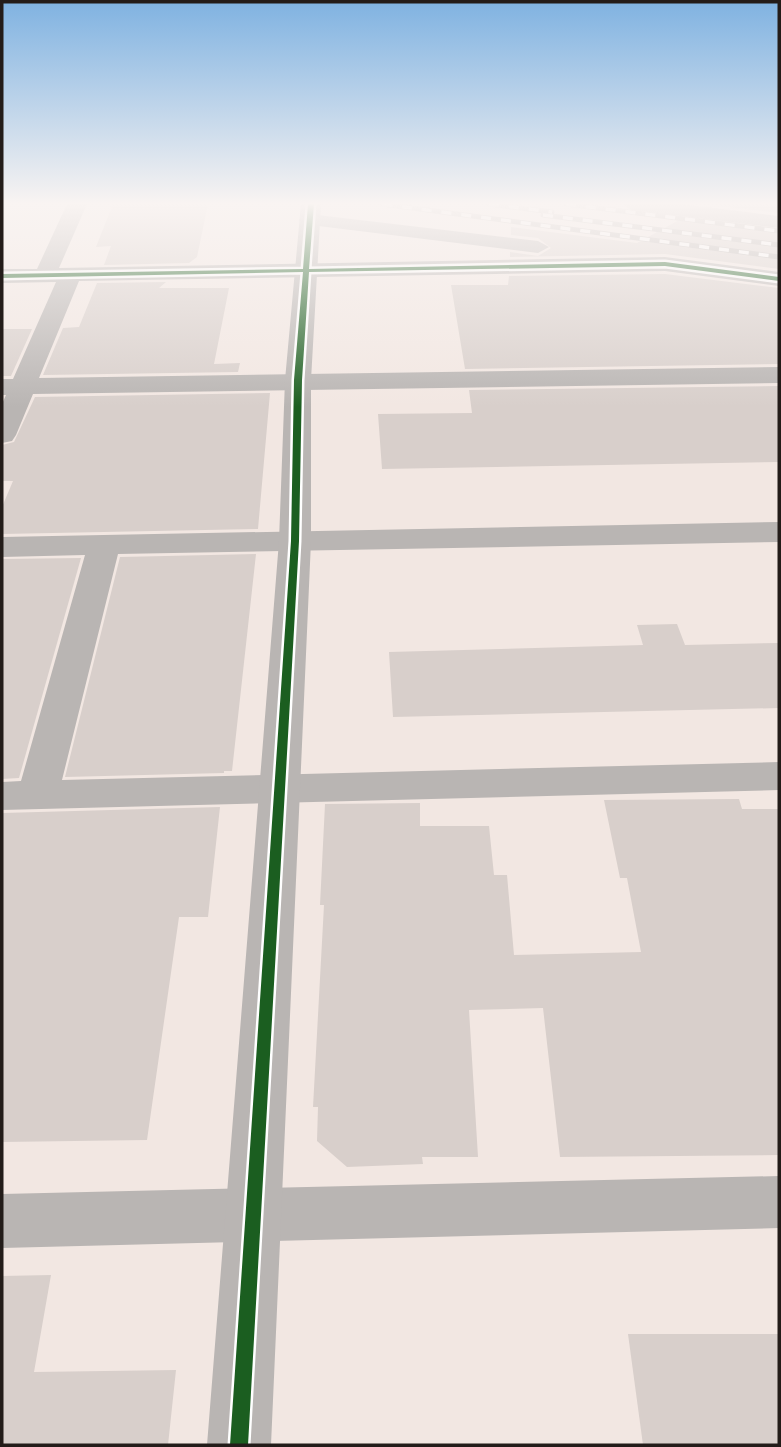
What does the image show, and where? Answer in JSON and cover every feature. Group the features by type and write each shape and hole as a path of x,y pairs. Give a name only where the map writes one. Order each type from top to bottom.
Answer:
{"street":[{"path":"2,275 274,272"},
{"path":"239,1445 295,541 298,380 305,272"},
{"path":"722,272 779,279"},
{"path":"2,435 12,387 70,275"},
{"path":"12,387 298,380 779,375"},
{"path":"2,547 779,532"},
{"path":"104,545 20,795 779,776"},
{"path":"2,1221 253,1212 779,1202"}],"building":[{"path":"665,274 779,288 779,364 465,369 451,285 508,285 509,276"},
{"path":"166,282 159,288 229,288 214,364 240,363 238,372 43,375 63,328 79,327 97,283"},
{"path":"2,329 32,329 11,376 2,376"},
{"path":"779,386 779,462 382,469 378,414 472,413 469,390"},
{"path":"270,393 258,529 2,534 2,507 13,481 2,481 2,445 14,442 35,397"},
{"path":"256,554 232,771 65,777 120,557"},
{"path":"81,558 19,778 2,779 2,559"},
{"path":"677,624 685,645 779,643 779,708 393,717 389,652 643,645 637,625"},
{"path":"739,799 742,809 779,809 779,1155 560,1157 543,1008 469,1010 478,1157 422,1157 423,1164 347,1167 317,1141 318,1107 313,1107 324,905 320,905 325,804 420,803 420,826 489,826 494,875 507,875 514,955 641,952 627,878 620,878 604,800"},
{"path":"220,807 208,917 179,917 147,1140 2,1142 2,813"},
{"path":"51,1275 34,1372 176,1370 168,1445 2,1445 2,1276"},
{"path":"628,1334 779,1334 779,1445 643,1445"}],"cycle path":[{"path":"2,276 249,272"},
{"path":"239,1445 295,541 298,380 306,272"},
{"path":"722,272 779,279"}]}
